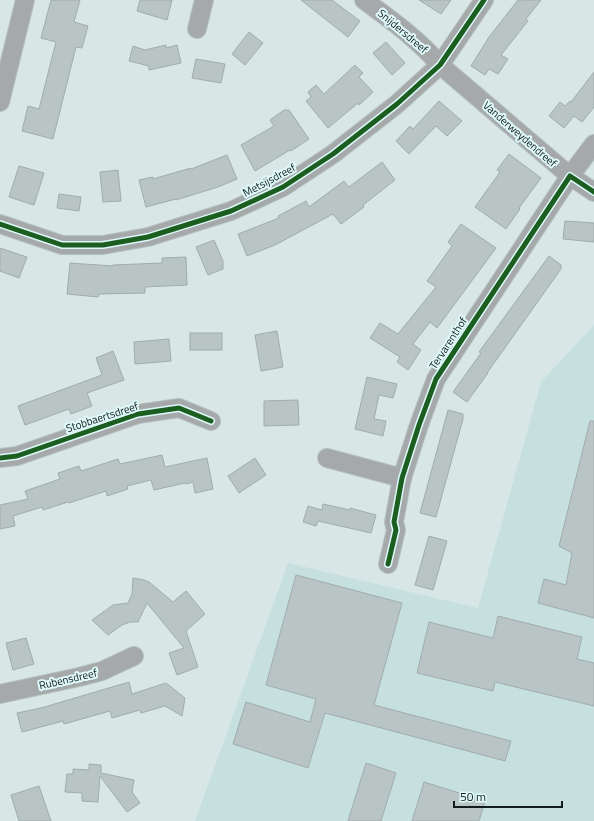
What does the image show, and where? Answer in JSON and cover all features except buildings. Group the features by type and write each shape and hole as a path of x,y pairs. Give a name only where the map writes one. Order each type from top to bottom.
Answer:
{"street":[{"path":"0,102 24,0"},
{"path":"197,29 204,0"},
{"name":"Snijdersdreef","path":"364,0 412,36 440,65"},
{"name":"Metsijsdreef","path":"0,224 62,245 103,245 148,237 231,211 283,187 333,154 397,104 440,65 484,0"},
{"name":"Vanderweydendreef","path":"440,65 570,176 594,192"},
{"path":"570,176 594,144"},
{"name":"Tervarenthof","path":"388,564 396,530 394,522 402,478 436,379 570,176"},
{"name":"Stobbaertsdreef","path":"0,458 17,456 138,414 179,408 210,421"},
{"path":"327,458 402,478"},
{"name":"Rubensdreef","path":"0,694 102,671 134,656"}],"shaded area":[{"path":"594,325 594,821 195,821 288,563 478,608 541,382"}],"cycle path":[{"path":"0,224 62,245 103,245 148,237 231,211 283,187 333,154 397,104 440,65 484,0"},
{"path":"388,564 396,530 394,522 402,478 436,379 570,176 594,192"},
{"path":"0,458 17,456 138,414 179,408 211,421"}]}
